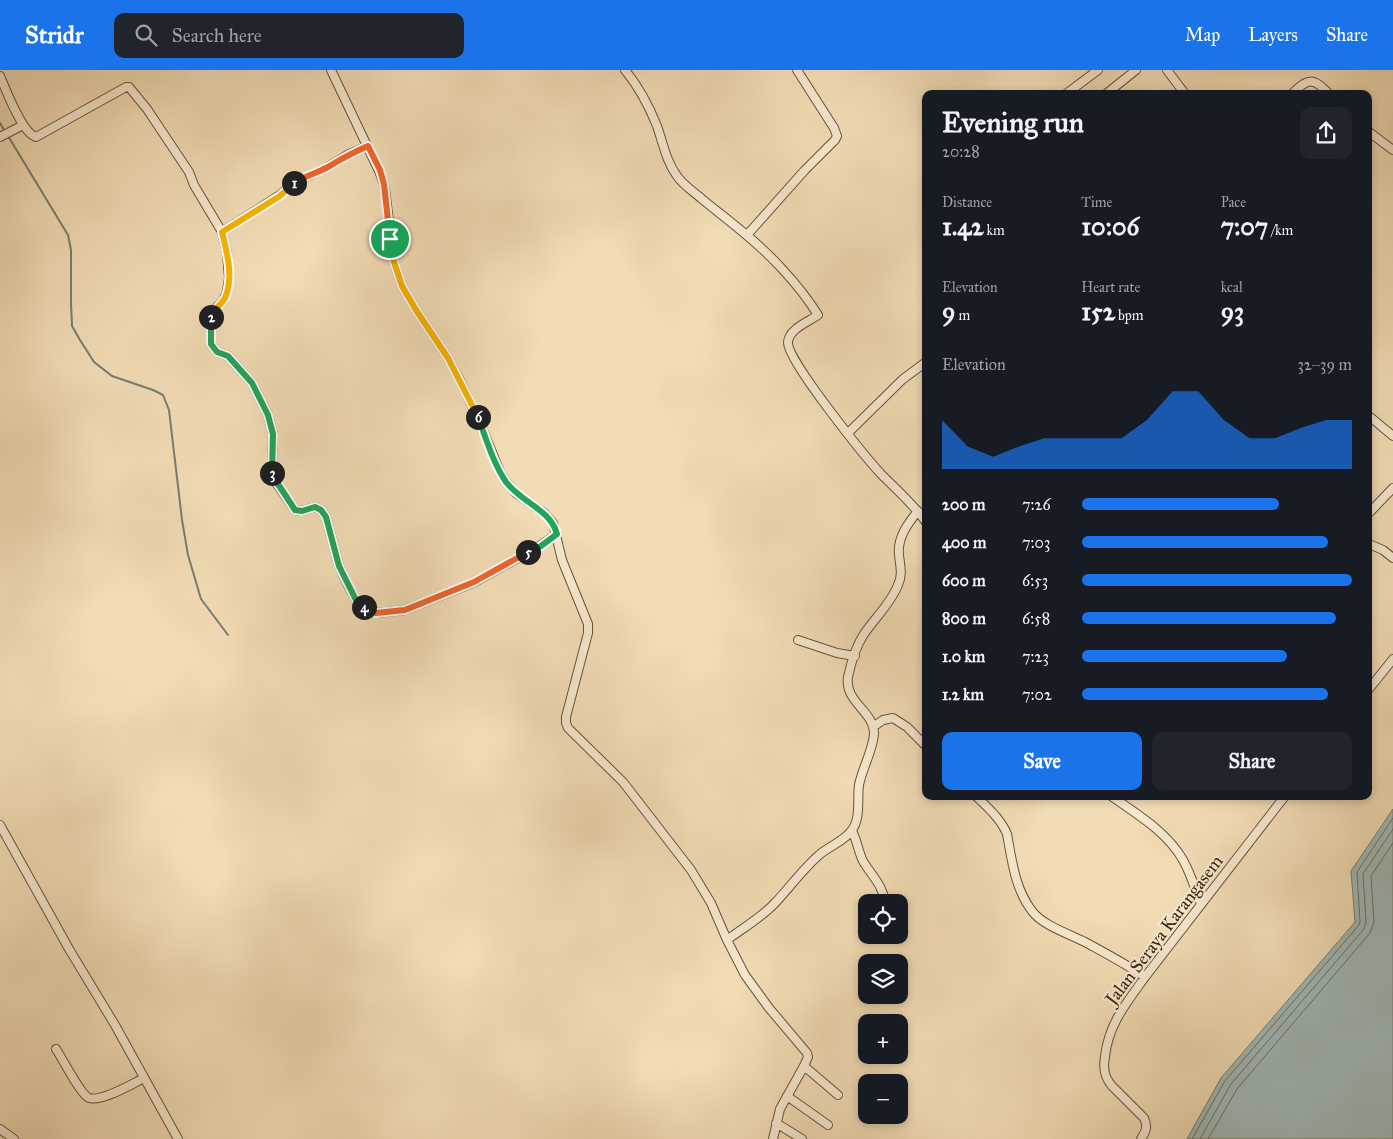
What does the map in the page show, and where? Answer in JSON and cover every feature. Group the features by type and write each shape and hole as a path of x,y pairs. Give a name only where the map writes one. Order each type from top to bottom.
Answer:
{"street":[{"path":"331,70 380,170 384,184 394,262 402,286 448,358 477,416 500,472 517,494 548,517 553,523 557,534 562,560 588,624 588,633 566,717 567,726 574,736 623,782 682,857 711,903 727,940 746,975 807,1053 808,1058 780,1109 773,1139"},
{"path":"625,70 638,87 650,109 665,153 676,176 747,235 789,277 818,316 793,332 788,340 788,348 791,354 812,386 881,474 922,516"},
{"path":"747,235 837,137 834,128 797,70"},
{"path":"1071,90 1098,70"},
{"path":"1111,90 1136,70"},
{"path":"1166,70 1182,90"},
{"path":"0,76 6,93 23,125 32,136 36,137 126,87 129,87 147,108 189,172 194,185 222,232 227,253 229,278 227,292 223,301 215,309 211,317 211,344 217,352 228,356 252,383 268,415 273,434 272,472 295,510 302,511 315,507 321,510 326,517 339,566 358,604 376,613 405,610 474,582 541,546 557,534"},
{"path":"1296,90 1304,83 1312,81 1316,82 1325,90"},
{"path":"0,137 11,133 23,125"},
{"path":"1372,134 1393,150"},
{"path":"222,232 280,196 295,182 368,146"},
{"path":"848,433 903,379 922,365"},
{"path":"1372,418 1393,436"},
{"path":"1372,510 1393,488"},
{"path":"727,940 767,911 817,856 842,840 852,831 857,816 859,786 863,768 874,736 873,727 850,693 848,678 862,637 898,586 901,570 898,554 900,541 907,526 918,511"},
{"path":"1372,545 1383,550 1393,558"},
{"path":"798,640 837,653 854,656"},
{"path":"1372,685 1393,659"},
{"path":"873,727 886,719 893,718 907,727 922,742"},
{"path":"980,800 998,820 1007,834 1015,877 1029,907 1036,916 1129,966 1145,977"},
{"path":"1116,800 1171,843 1184,862 1201,904"},
{"name":"Jalan Seraya Karangasem","path":"1141,1139 1147,1128 1144,1118 1107,1080 1105,1074 1104,1061 1112,1026 1122,1008 1145,977 1282,800"},
{"path":"0,825 178,1139"},
{"path":"852,831 864,863 884,894"},
{"path":"56,1049 82,1092 90,1098 108,1095 144,1078"},
{"path":"804,1066 838,1095"},
{"path":"787,1096 828,1126"},
{"path":"776,1124 802,1139"},
{"path":"0,1129 14,1139"}],"water":[{"path":"1393,809 1393,1139 1187,1139 1221,1078 1355,922 1351,871"}],"waterway":[{"path":"0,123 5,132"},
{"path":"8,136 68,235 71,250 72,326 80,340 94,362 112,376 163,395 169,410 188,555 201,599 228,635"}],"route":[{"path":"368,146 380,170 384,184 390,239 397,274 402,286 448,358 477,416 500,472 506,482 521,498 548,517 553,523 557,534 541,546 506,563 474,582 405,610 376,613 358,604 339,566 326,517 321,510 315,507 302,511 295,510 278,484 272,472 273,434 268,415 252,383 228,356 217,352 211,344 211,317 215,309 223,301 227,292 229,278 227,253 222,232 280,196 295,182 368,146"}]}
